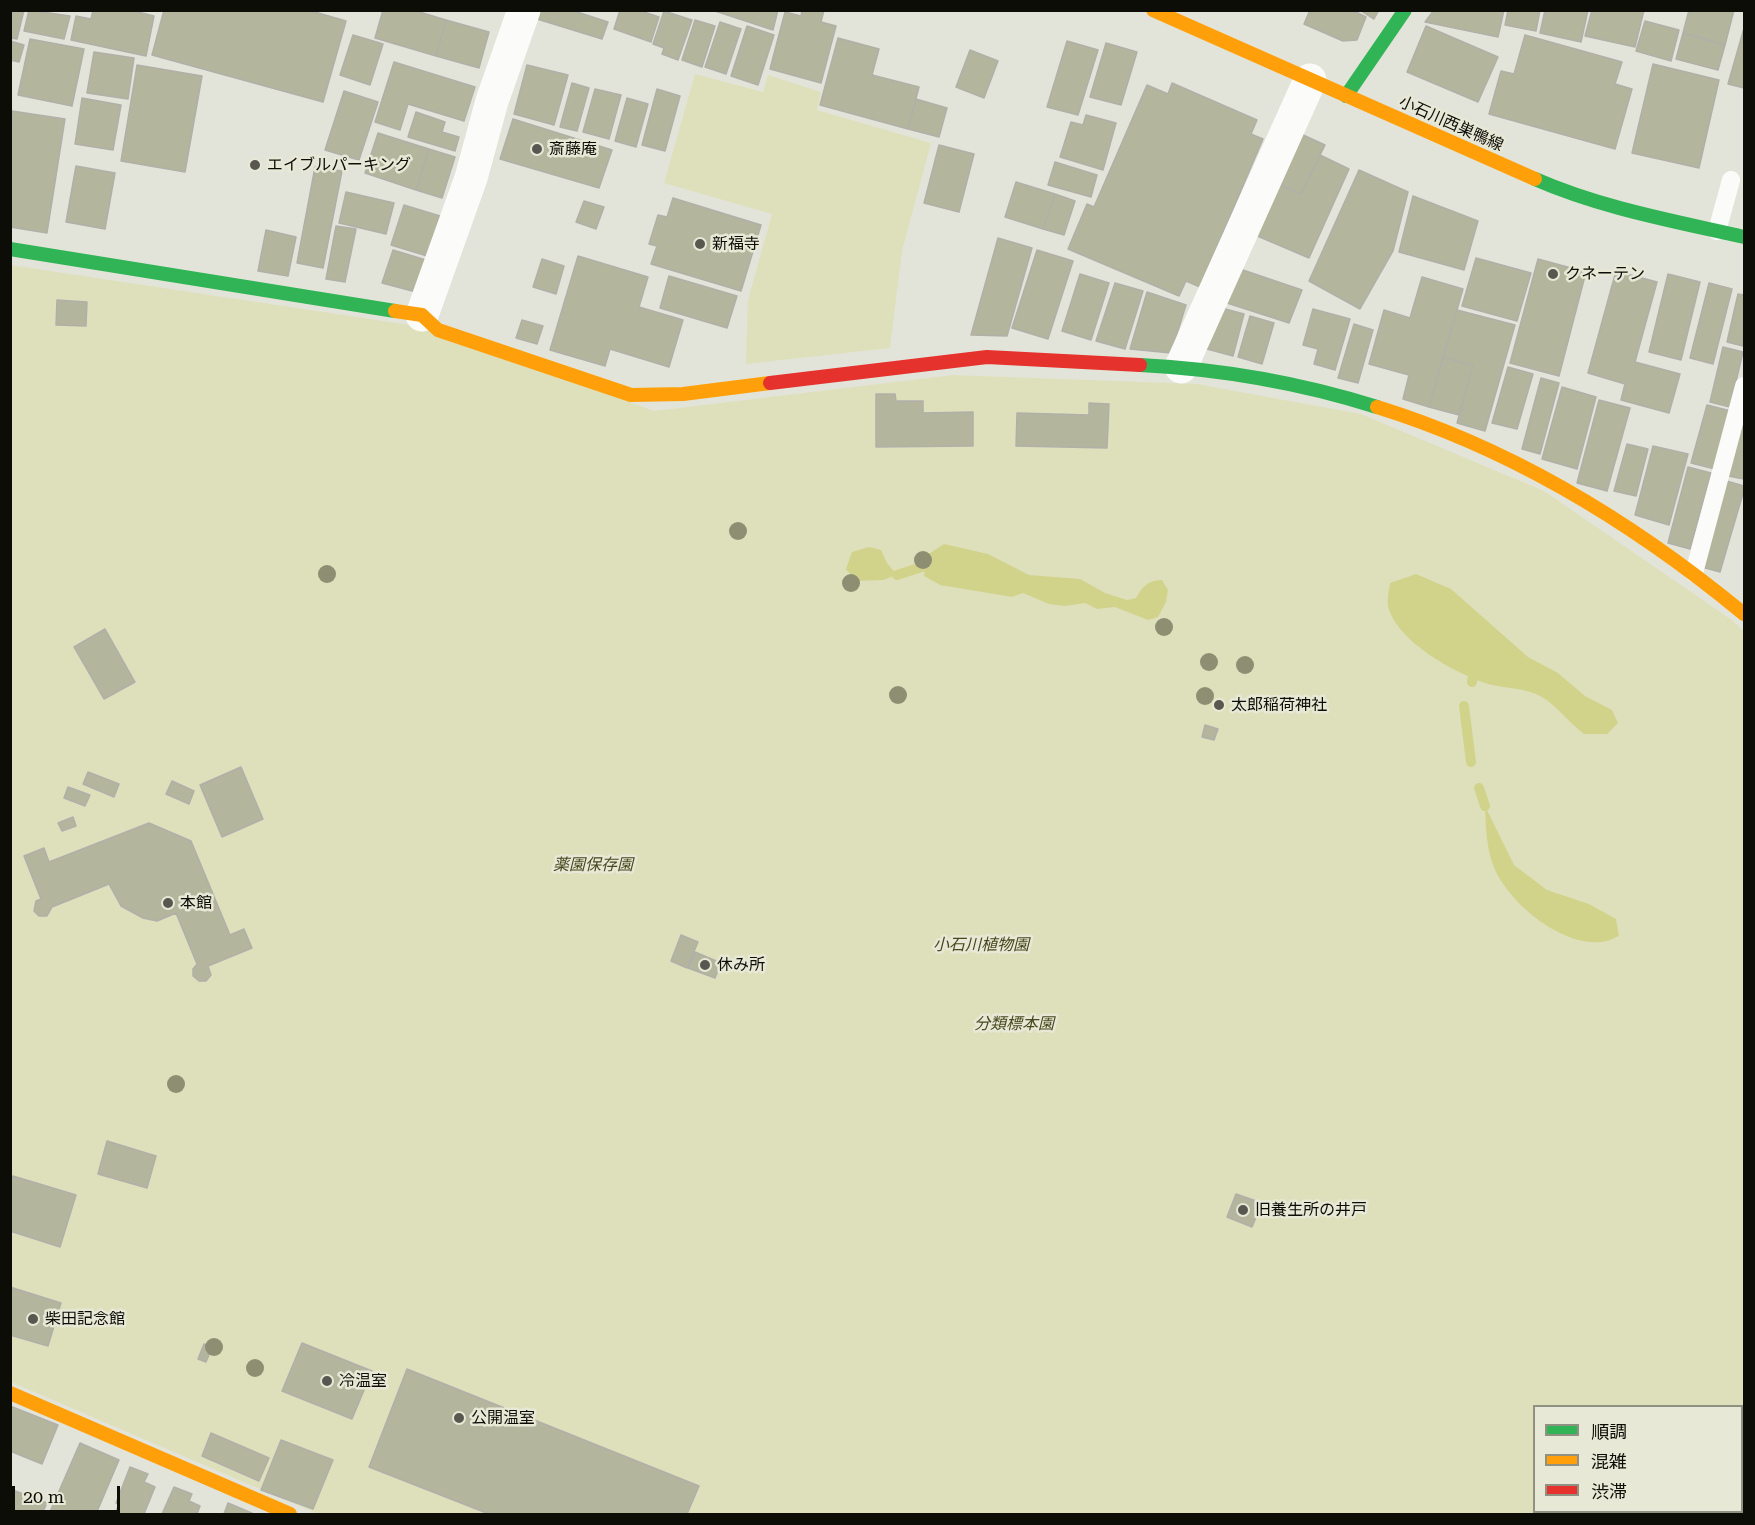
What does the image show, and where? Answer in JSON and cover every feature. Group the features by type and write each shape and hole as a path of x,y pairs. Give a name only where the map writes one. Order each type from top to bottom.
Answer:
{"street":[{"path":"422,315 471,178 492,101 524,10"},
{"name":"小石川西巣鴨線","path":"1153,10 1564,192 1744,237"},
{"path":"1346,96 1405,10"},
{"path":"1181,367 1310,80"},
{"path":"10,249 422,315 438,330 631,395 683,394 987,357 1181,367 1323,390 1408,417 1513,460 1632,529 1694,573 1744,614"},
{"path":"10,1394 290,1515"}],"lane":[{"path":"1717,231 1731,180"},
{"path":"1694,573 1744,386"}],"green space":[{"path":"695,74 763,92 768,75 821,92 817,110 931,143 902,251 890,348 746,364 748,300 772,214 664,183"},
{"name":"小石川植物園","path":"10,265 417,326 654,411 953,375 1197,384 1361,414 1544,491 1732,620 1744,631 1744,1514 318,1514 11,1382"}],"shaded area":[{"path":"944,544 988,554 1029,575 1080,579 1105,593 1127,600 1136,598 1143,587 1149,583 1162,580 1168,590 1166,602 1158,617 1148,620 1115,607 1097,609 1085,603 1065,606 1049,604 1023,593 1012,597 940,585 924,576 927,555"},
{"path":"869,547 881,550 887,563 897,575 883,580 856,581 846,569 852,552"},
{"path":"1416,574 1451,589 1528,657 1558,673 1585,696 1612,710 1618,723 1607,734 1584,734 1542,697 1528,691 1488,684 1460,673 1429,654 1402,632 1388,606 1390,583"},
{"path":"1485,806 1514,865 1547,890 1589,904 1616,919 1619,936 1601,942 1570,937 1554,930 1525,909 1495,870 1487,838"}],"building":[{"path":"10,10 24,10 17,39 10,38"},
{"path":"29,10 70,16 64,39 24,31"},
{"path":"93,10 130,10 154,16 146,56 71,40 76,16 91,19"},
{"path":"164,10 308,10 346,21 323,102 152,55"},
{"path":"383,10 413,10 446,20 436,56 375,38"},
{"path":"540,10 571,10 608,22 602,39 537,19"},
{"path":"620,10 638,10 659,17 651,42 614,29"},
{"path":"712,10 778,10 773,30"},
{"path":"802,10 824,10 821,22 836,26 821,83 770,69 785,12 801,16"},
{"path":"1310,10 1352,10 1366,17 1357,40 1343,41 1304,24"},
{"path":"1360,10 1379,10 1374,19"},
{"path":"1434,10 1504,10 1498,37 1425,22"},
{"path":"1508,10 1540,10 1536,31 1505,25"},
{"path":"1545,10 1588,10 1581,42 1540,33"},
{"path":"1592,10 1644,10 1635,47 1585,36"},
{"path":"1689,10 1734,10 1725,45 1683,33"},
{"path":"664,11 692,20 678,60 662,54 664,48 653,44"},
{"path":"446,20 489,32 479,68 436,56"},
{"path":"695,20 715,26 702,67 682,60"},
{"path":"1645,21 1679,30 1671,61 1636,51"},
{"path":"720,22 741,29 726,74 705,67"},
{"path":"747,26 774,35 758,85 731,76"},
{"path":"1426,26 1498,57 1478,102 1407,72"},
{"path":"1744,28 1744,88 1728,84"},
{"path":"1683,33 1725,45 1718,70 1676,59"},
{"path":"353,35 383,44 370,85 340,75"},
{"path":"1525,35 1622,62 1615,84 1632,89 1615,149 1489,114 1501,71 1514,74"},
{"path":"838,38 879,49 872,75 919,87 908,129 820,105"},
{"path":"30,39 84,49 72,106 18,95"},
{"path":"10,41 24,45 19,62 10,60"},
{"path":"1067,41 1098,50 1078,115 1047,107"},
{"path":"1106,43 1137,52 1121,105 1090,97"},
{"path":"970,50 998,61 984,98 956,87"},
{"path":"94,52 134,58 128,99 87,93"},
{"path":"394,62 475,87 464,121 408,104 400,130 375,122"},
{"path":"1653,64 1719,80 1699,168 1632,153"},
{"path":"137,65 202,76 185,172 121,161"},
{"path":"527,65 568,75 554,125 514,114"},
{"path":"572,83 589,88 577,131 560,127"},
{"path":"1172,83 1257,120 1251,134 1263,139 1200,287 1186,281 1179,296 1068,249 1087,204 1094,207 1147,85 1168,94"},
{"path":"595,89 621,95 609,139 583,132"},
{"path":"657,89 680,96 665,151 642,145"},
{"path":"344,91 378,102 359,160 325,150"},
{"path":"82,98 121,105 113,150 75,144"},
{"path":"627,98 648,104 636,147 615,141"},
{"path":"916,99 947,108 939,137 908,129"},
{"path":"12,111 65,119 47,233 10,227"},
{"path":"416,112 445,122 442,132 459,137 455,151 408,137"},
{"path":"1086,115 1116,123 1103,170 1060,157 1071,122 1083,125"},
{"path":"513,119 612,150 599,188 500,159"},
{"path":"378,133 429,149 416,190 365,173"},
{"path":"1301,134 1325,145 1301,194 1278,184"},
{"path":"939,145 974,154 959,212 924,203"},
{"path":"429,149 455,157 442,198 416,190"},
{"path":"1320,155 1349,169 1309,258 1255,235 1278,184 1301,194"},
{"path":"1055,162 1097,175 1091,197 1048,185"},
{"path":"76,166 115,173 105,229 66,222"},
{"path":"315,167 342,171 323,268 297,263"},
{"path":"1359,170 1408,192 1393,251 1360,309 1309,281"},
{"path":"1016,182 1055,194 1043,229 1005,217"},
{"path":"346,192 394,203 386,234 339,223"},
{"path":"1055,194 1075,201 1064,235 1043,229"},
{"path":"1413,196 1478,221 1464,270 1399,252"},
{"path":"673,198 761,225 741,291 651,264 657,246 649,244 658,215 667,217"},
{"path":"584,201 604,207 596,229 576,222"},
{"path":"404,205 440,216 427,256 391,245"},
{"path":"336,226 356,229 345,282 326,279"},
{"path":"266,230 296,237 288,276 258,271"},
{"path":"998,238 1032,248 1007,336 971,335"},
{"path":"393,250 426,260 416,292 382,283"},
{"path":"1037,250 1073,261 1048,339 1012,328"},
{"path":"578,256 648,277 639,307 683,320 669,367 610,349 605,366 550,350"},
{"path":"1476,258 1531,273 1517,321 1462,306"},
{"path":"542,259 564,266 556,294 533,287"},
{"path":"1538,259 1586,272 1559,376 1510,363"},
{"path":"1237,268 1302,290 1289,323 1227,303"},
{"path":"1616,271 1657,282 1635,362 1680,374 1669,413 1621,400 1625,384 1588,373"},
{"path":"1080,274 1109,283 1091,340 1062,331"},
{"path":"1668,274 1700,282 1681,360 1649,352"},
{"path":"669,276 737,296 727,328 660,308"},
{"path":"1422,277 1463,289 1429,407 1403,399 1409,375 1369,364 1384,310 1410,318"},
{"path":"1115,283 1143,291 1125,349 1096,341"},
{"path":"1709,283 1732,289 1713,364 1690,358"},
{"path":"1147,292 1186,305 1171,353 1130,349"},
{"path":"1738,294 1744,295 1743,346 1727,342"},
{"path":"57,300 87,302 86,326 56,325"},
{"path":"1218,307 1244,314 1233,356 1207,349"},
{"path":"1313,309 1350,319 1335,370 1314,364 1318,349 1303,345"},
{"path":"1457,310 1515,325 1485,431 1457,423 1473,366 1443,357"},
{"path":"1250,316 1274,323 1262,364 1238,357"},
{"path":"522,320 543,326 537,344 516,338"},
{"path":"1354,324 1373,330 1358,383 1338,378"},
{"path":"1723,347 1743,352 1730,407 1710,402"},
{"path":"1443,357 1473,366 1459,415 1429,407"},
{"path":"1508,367 1533,374 1517,429 1492,423"},
{"path":"1541,378 1559,383 1540,454 1522,449"},
{"path":"1562,387 1596,397 1577,469 1542,459"},
{"path":"876,394 895,394 896,401 923,401 923,413 973,412 973,446 876,447"},
{"path":"1599,400 1630,408 1607,491 1577,483"},
{"path":"1089,403 1109,404 1107,448 1016,446 1017,413 1089,415"},
{"path":"1707,405 1731,411 1715,469 1691,463"},
{"path":"1744,418 1744,479 1728,476"},
{"path":"1627,444 1648,449 1636,496 1614,491"},
{"path":"1653,446 1688,454 1669,525 1635,515"},
{"path":"1688,467 1711,473 1690,549 1668,543"},
{"path":"1723,480 1744,486 1744,490 1720,572 1698,566"},
{"path":"105,629 135,682 104,699 74,647"},
{"path":"1205,725 1218,729 1214,740 1202,737"},
{"path":"241,767 263,819 222,837 200,785"},
{"path":"88,772 119,784 114,797 83,784"},
{"path":"172,781 194,791 189,804 166,794"},
{"path":"68,787 90,795 85,806 64,798"},
{"path":"73,817 76,826 62,831 58,823"},
{"name":"本館","path":"149,823 191,841 230,935 244,929 252,948 208,966 211,975 206,981 199,981 193,976 193,969 197,964 176,913 157,921 143,918 121,906 109,884 52,907 47,916 39,916 34,911 36,901 41,899 24,856 44,848 49,862"},
{"path":"681,935 698,942 687,968 671,961"},
{"name":"休み所","path":"695,952 721,963 715,978 688,968"},
{"path":"107,1141 156,1156 147,1188 98,1174"},
{"path":"13,1176 76,1195 60,1247 10,1231 10,1184"},
{"path":"1236,1194 1262,1203 1252,1227 1227,1217"},
{"name":"柴田記念館","path":"10,1287 61,1303 48,1346 10,1335"},
{"name":"冷温室","path":"302,1343 372,1371 352,1419 282,1391"},
{"path":"204,1344 212,1348 206,1362 198,1359"},
{"name":"公開温室","path":"407,1369 699,1486 687,1514 489,1514 369,1467"},
{"path":"10,1406 58,1425 42,1464 10,1451"},
{"path":"211,1433 269,1458 259,1481 202,1456"},
{"path":"281,1440 333,1460 313,1509 261,1490"},
{"path":"80,1443 119,1460 96,1514 49,1514"},
{"path":"130,1467 148,1474 144,1482 155,1487 144,1514 115,1514 119,1504 116,1503"},
{"path":"174,1487 192,1494 189,1501 200,1506 197,1514 162,1514"},
{"path":"10,1489 47,1503 42,1514 10,1514"},
{"path":"228,1503 254,1514 224,1514"}],"waterway":[{"path":"897,575 925,566"},
{"path":"1472,682 1473,677"},
{"path":"1464,706 1471,762"},
{"path":"1479,788 1485,806"}],"traffic: fast":[{"path":"1346,96 1405,10"},
{"path":"1535,179 1612,206 1744,237"},
{"path":"10,249 395,311"},
{"path":"1140,365 1260,378 1377,407"}],"traffic: slow":[{"path":"1153,10 1535,179"},
{"path":"395,311 422,315 438,330 631,395 683,394 770,383"},
{"path":"1377,407 1476,444 1571,492 1660,550 1744,614"},
{"path":"10,1393 290,1514"}],"traffic: jam":[{"path":"770,383 987,357 1140,365"}],"place":[{"name":"斎藤庵","path":"537,149"},
{"name":"エイブルパーキング","path":"255,165"},
{"name":"新福寺","path":"700,244"},
{"name":"クネーテン","path":"1553,274"},
{"name":"太郎稲荷神社","path":"1219,705"},
{"name":"本館","path":"168,903"},
{"name":"休み所","path":"705,965"},
{"name":"旧養生所の井戸","path":"1243,1210"},
{"name":"柴田記念館","path":"33,1319"},
{"name":"冷温室","path":"327,1381"},
{"name":"公開温室","path":"459,1418"}],"park label":[{"name":"薬園保存園","path":"593,865"},
{"name":"分類標本園","path":"1014,1024"}]}
